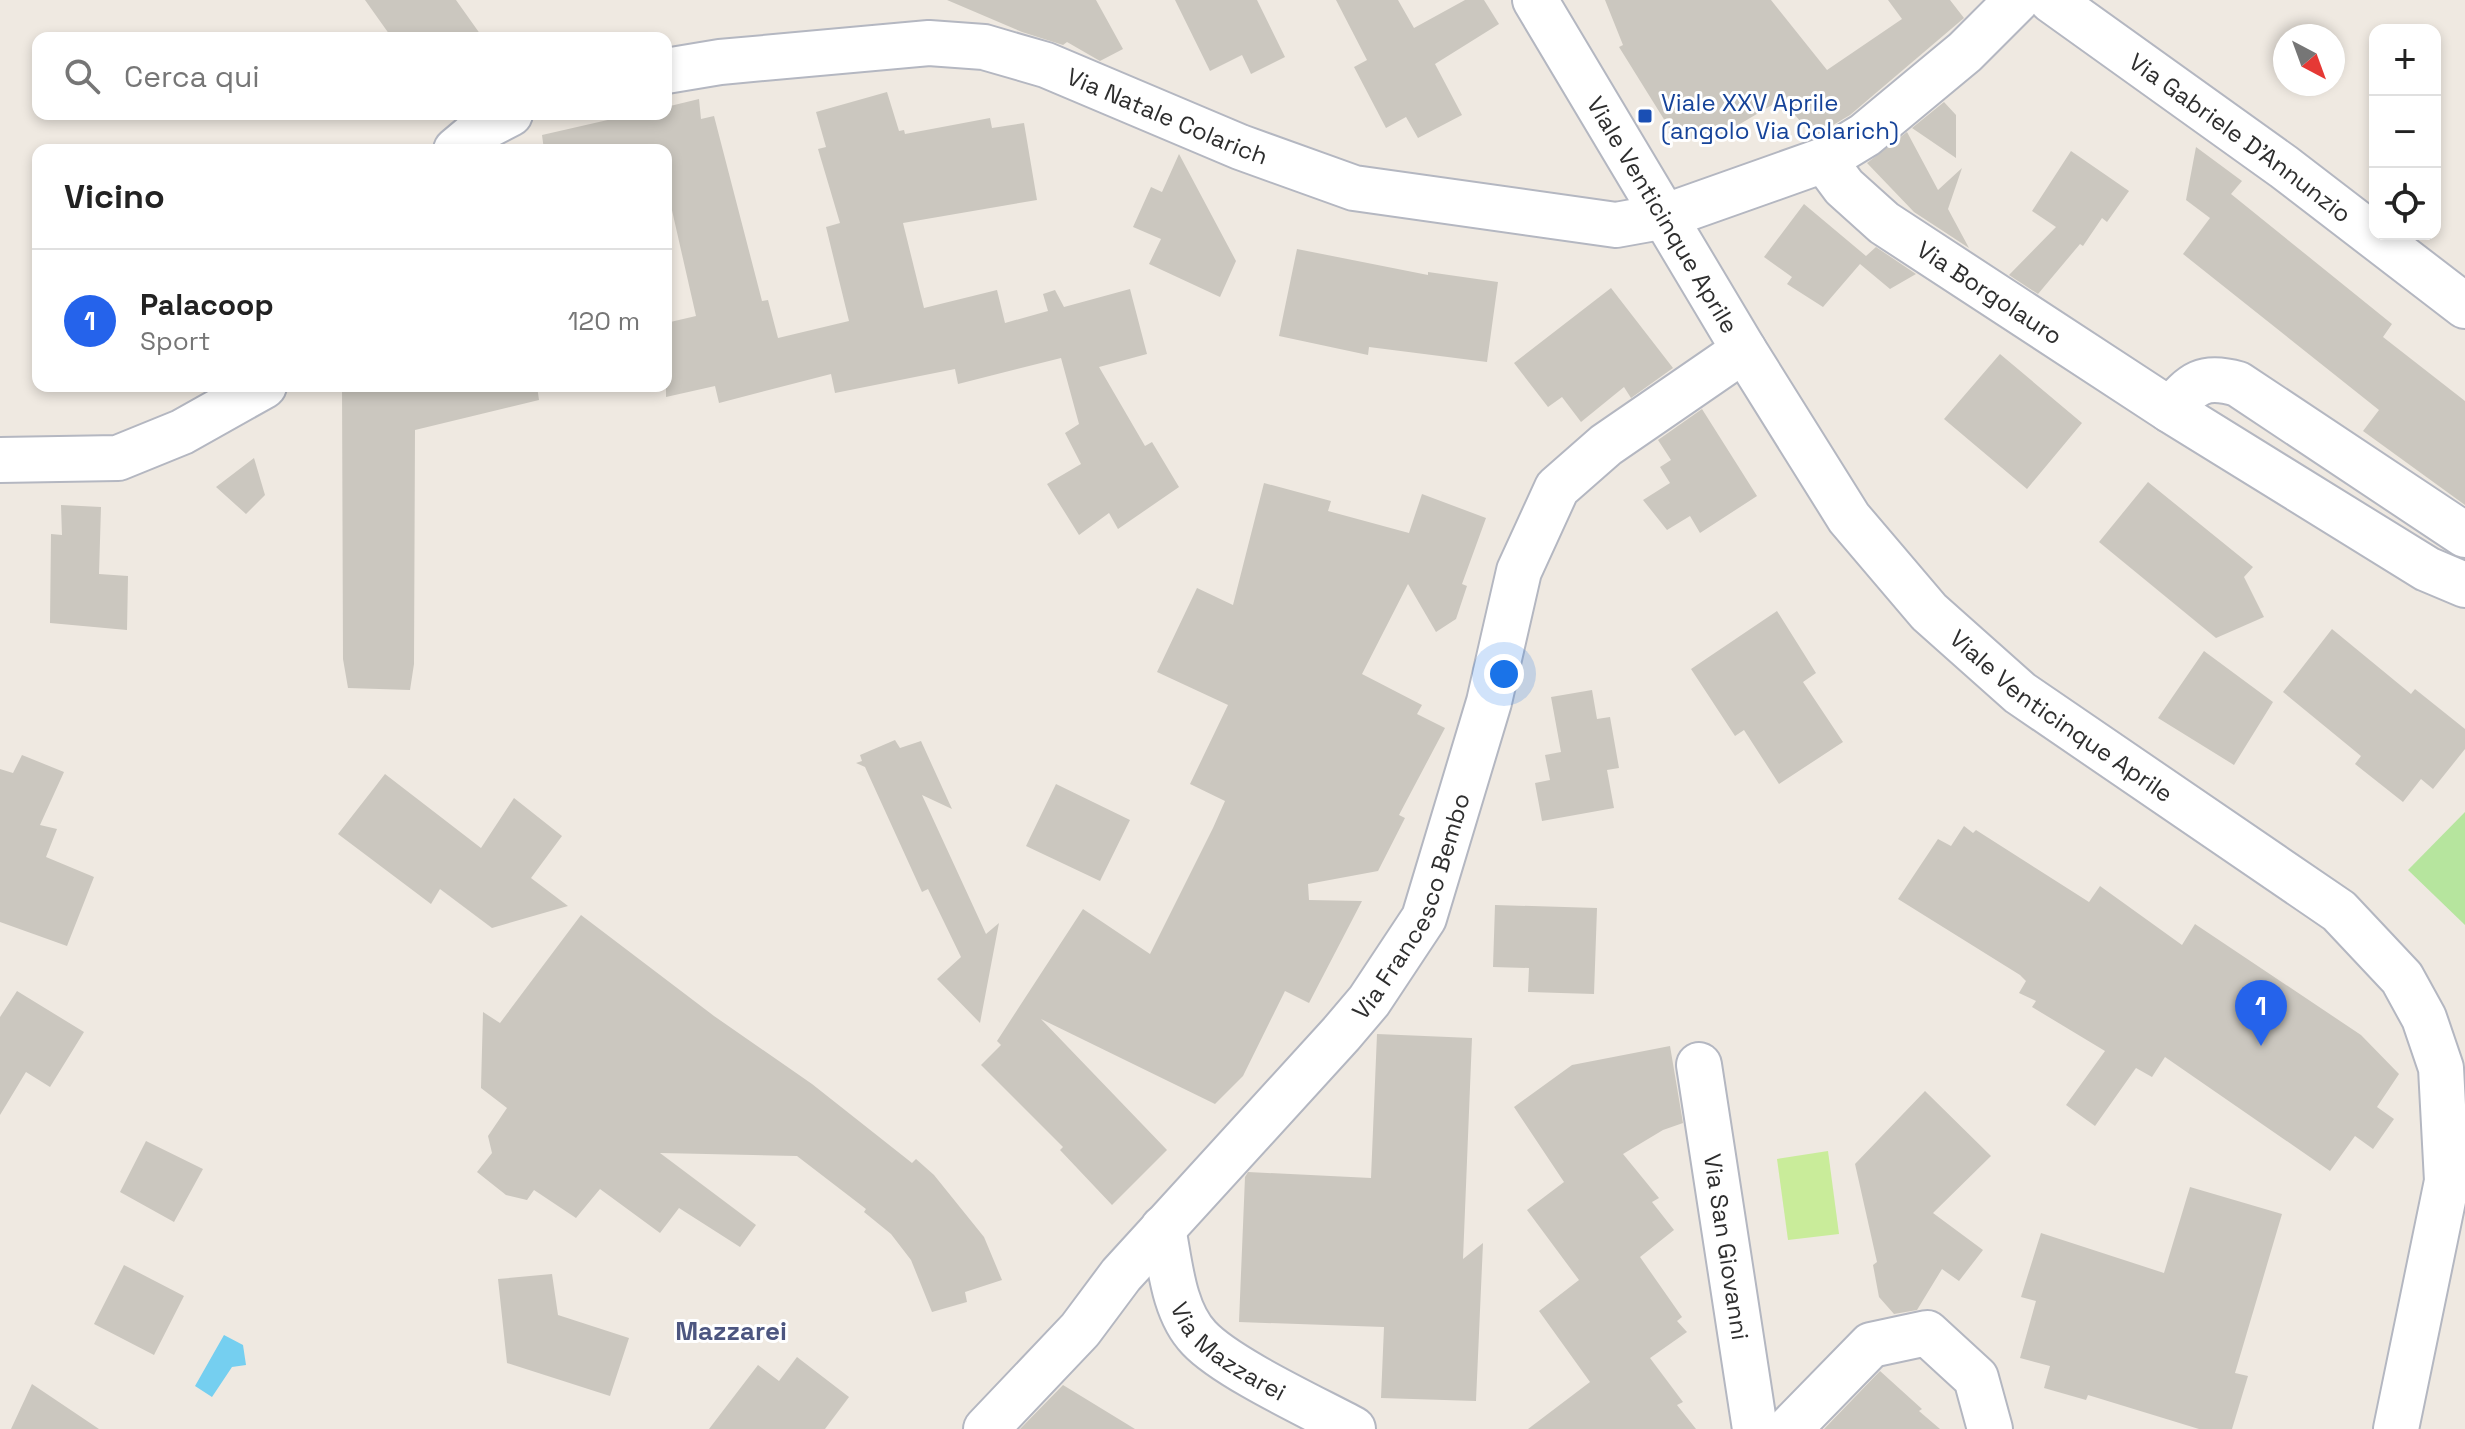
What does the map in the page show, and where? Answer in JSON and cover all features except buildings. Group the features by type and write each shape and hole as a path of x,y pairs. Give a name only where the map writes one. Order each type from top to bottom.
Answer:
{"street":[{"name":"Viale Venticinque Aprile","path":"1535,0 1744,350 1849,518 1929,612 2020,693 2339,911 2402,978 2424,1018 2441,1068 2447,1181 2396,1429"},
{"name":"Via Natale Colarich","path":"672,70 720,62 929,43 984,47 1046,65 1240,147 1354,188 1616,225 1666,216 1824,160 1865,135 1954,61 2017,0"},
{"name":"Via Gabriele D'Annunzio","path":"2051,0 2284,167 2465,306"},
{"path":"463,144 498,120"},
{"name":"Via Borgolauro","path":"1824,160 1844,187 1884,223 2170,410 2427,569 2465,585"},
{"name":"Via Francesco Bembo","path":"986,1429 1080,1330 1121,1275 1350,1023 1424,918 1489,702 1519,571 1557,488 1606,445 1744,350"},
{"path":"2170,410 2190,386 2215,378 2238,384 2465,535"},
{"path":"0,460 118,458 182,432 253,392"},
{"name":"Via San Giovanni","path":"1699,1065 1755,1429"},
{"name":"Via Mazzarei","path":"1163,1228 1177,1297 1198,1337 1228,1359 1353,1429"},
{"path":"1789,1429 1871,1345 1927,1333 1976,1378 1990,1429"}],"green space":[{"path":"2465,812 2465,925 2408,870"},
{"path":"1828,1151 1839,1234 1788,1240 1777,1159"}],"water":[{"path":"224,1335 243,1345 246,1365 232,1367 212,1397 195,1386"}],"place":[{"name":"Viale XXV Aprile (angolo Via Colarich)","path":"1645,116"},
{"name":"Palacoop","path":"2261,1046"}],"district":[{"name":"Mazzarei","path":"731,1331"}]}
